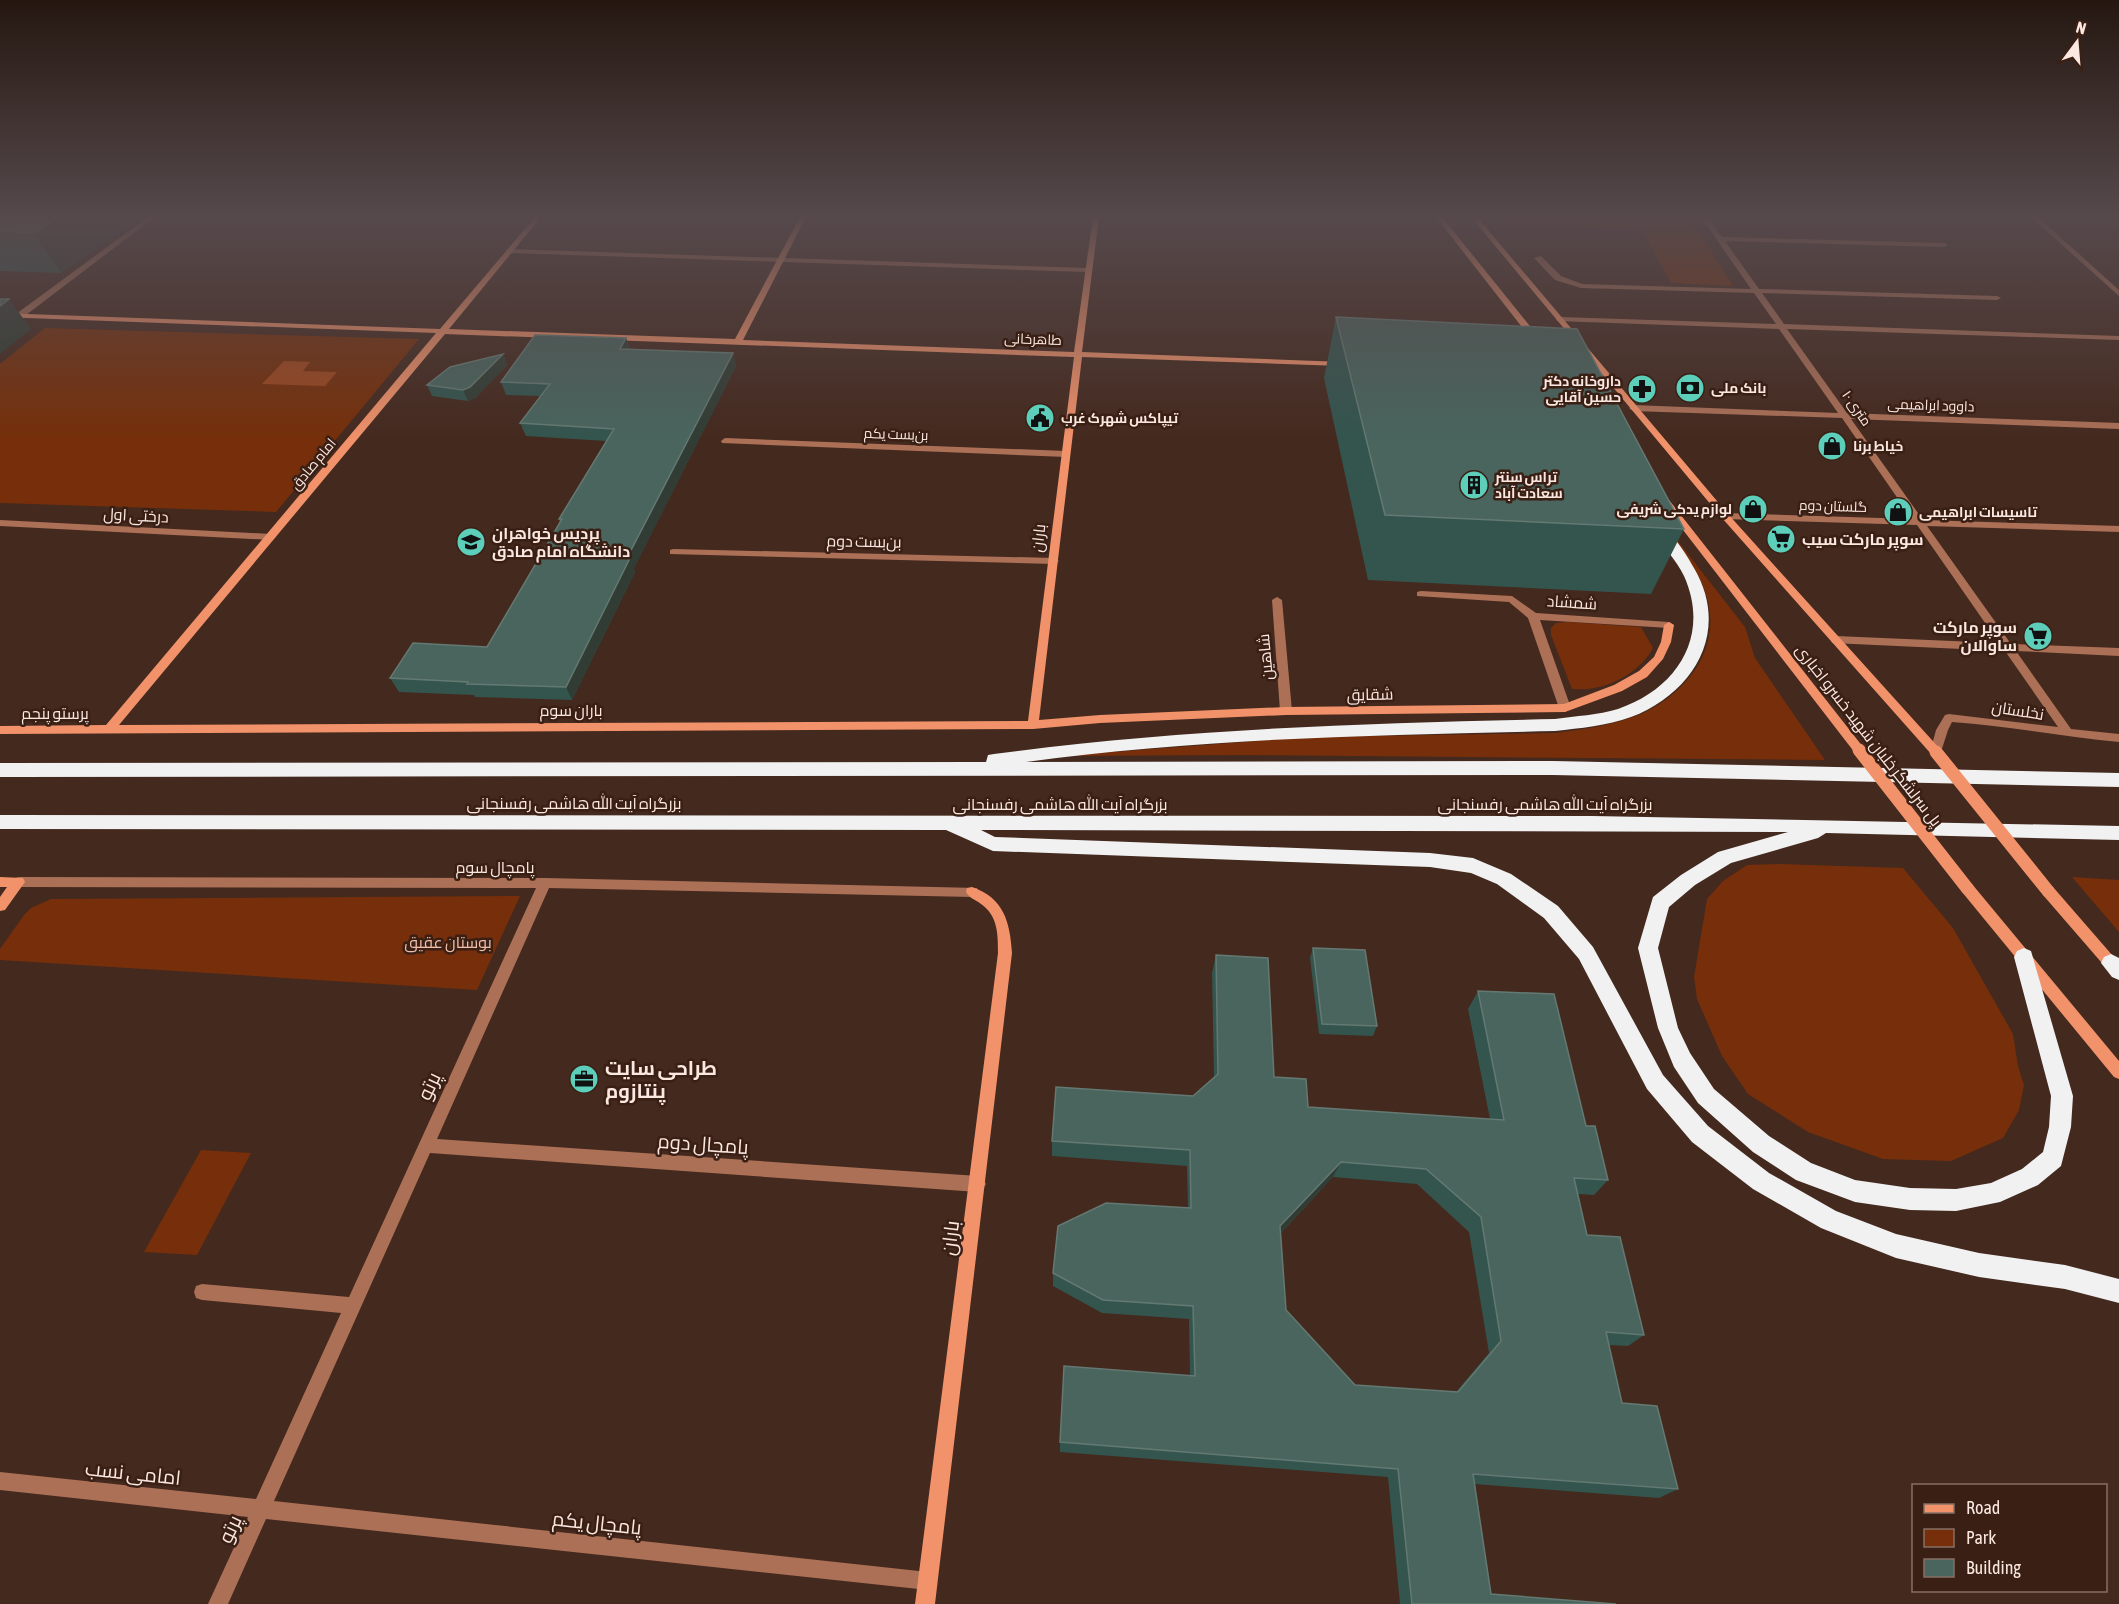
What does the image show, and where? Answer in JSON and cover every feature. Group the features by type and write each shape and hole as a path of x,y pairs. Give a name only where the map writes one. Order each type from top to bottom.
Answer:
{"highway":[{"path":"934,770 1082,749 1302,731 1555,725 1596,720 1624,713 1647,704 1667,690 1681,675 1693,659 1703,623 1701,603 1695,583 1684,563 1651,519"},
{"name":"بزرگراه آیت الله هاشمی رفسنجانی","path":"0,770 1553,768 2119,780"},
{"name":"بزرگراه آیت الله هاشمی رفسنجانی","path":"0,822 1416,824 1587,822 1840,825 2119,833"},
{"path":"946,823 993,844 1430,860 1473,866 1504,879 1551,912 1586,954 1655,1082 1700,1134 1761,1181 1829,1220 1896,1246 1979,1265 2065,1277 2119,1292"},
{"path":"1840,825 1725,857 1688,880 1660,903 1653,923 1648,948 1653,975 1668,1028 1682,1059 1706,1096 1761,1144 1804,1172 1855,1191 1910,1199 1956,1200 1983,1195 2030,1178 2053,1158 2060,1127 2062,1096 2024,957"},
{"path":"2085,832 2119,838"}],"street":[{"path":"20,316 52,292"},
{"name":"امام صادق","path":"109,730 475,292"},
{"path":"738,342 764,292"},
{"name":"باران","path":"1033,725 1085,292"},
{"path":"1498,292 1540,345"},
{"name":"پل سرلشکر خلبان شهید خسرو اخباری","path":"1537,292 1725,516 1936,752 2116,969"},
{"path":"1753,292 1996,298"},
{"name":"۱۰ متری","path":"1757,292 2010,647 2069,735"},
{"name":"طاهرخانی","path":"0,315 1348,364"},
{"path":"1560,319 2119,338"},
{"name":"داوود ابراهیمی","path":"1634,408 2119,426"},
{"name":"بن‌بست یکم","path":"724,441 1066,454"},
{"name":"پل سرلشکر خلبان شهید خسرو اخباری","path":"1660,494 1967,888 2119,1072"},
{"name":"گلستان دوم","path":"1725,516 2119,529"},
{"name":"درختی اول","path":"0,523 270,537"},
{"name":"بن‌بست دوم","path":"673,552 1054,561"},
{"path":"1421,594 1512,599 1533,616"},
{"name":"شاهین","path":"1277,600 1286,711"},
{"name":"شمشاد","path":"1565,708 1533,616 1669,625"},
{"name":"شقایق","path":"1033,725 1100,719 1286,711 1565,708 1618,688 1643,674 1658,659 1666,642 1669,625"},
{"path":"1836,640 2119,652"},
{"name":"نخلستان","path":"1936,752 1942,730 1949,718 1975,719 2069,735 2119,738"},
{"name":"باران سوم","path":"109,730 1033,725"},
{"name":"پرستو پنجم","path":"0,729 109,730"},
{"path":"0,882 18,882"},
{"path":"0,906 18,882"},
{"name":"پامچال سوم","path":"18,882 545,883 972,891"},
{"name":"پرتو","path":"218,1604 545,883"},
{"name":"باران","path":"925,1604 1005,953 1005,934 1000,914 989,900 972,891"},
{"name":"پامچال دوم","path":"425,1145 978,1184"},
{"path":"202,1292 352,1306"},
{"name":"امامی نسب","path":"0,1481 261,1510"},
{"name":"پامچال یکم","path":"261,1510 928,1581"}],"green space":[{"path":"45,328 419,339 276,512 0,503 0,364"},
{"path":"1652,508 1745,627 1755,658 1825,760 1249,755 1061,756 1306,737 1556,733 1610,724 1641,714 1672,695 1686,682 1696,668 1705,652 1710,617 1707,598 1697,574"},
{"path":"1556,623 1641,627 1653,648 1638,667 1618,680 1595,688 1572,689 1551,635 1551,628"},
{"path":"1747,865 1903,868 1953,928 2013,1034 2018,1066 2024,1085 2019,1110 2003,1138 1951,1161 1883,1159 1808,1132 1748,1094 1722,1056 1697,999 1694,977 1707,899 1723,881"},
{"path":"2072,877 2119,880 2119,932"},
{"name":"بوستان عقیق","path":"520,896 477,990 0,960 0,949 24,915 31,908 51,899"},
{"path":"201,1150 251,1153 197,1255 144,1252"}],"shaded area":[{"path":"284,361 310,362 303,371 337,372 325,386 262,384"}],"building":[{"path":"0,299 9,299 0,306"},
{"path":"1336,317 1577,329 1684,529 1385,515"},
{"path":"535,335 626,338 620,349 733,353 627,558 630,558 566,687 467,684 468,682 390,678 413,643 487,647 562,519 559,519 614,429 520,423 550,384 501,382"},
{"path":"503,354 470,387 463,390 427,385 450,367"},
{"path":"1313,948 1365,950 1377,1026 1322,1024"},
{"path":"1216,955 1268,958 1274,1077 1306,1079 1308,1107 1504,1120 1478,991 1554,994 1586,1126 1595,1126 1608,1180 1574,1178 1587,1235 1620,1237 1644,1335 1606,1332 1622,1403 1657,1406 1678,1489 1473,1474 1491,1594 1616,1604 1412,1604 1398,1469 1060,1442 1064,1366 1195,1376 1193,1306 1103,1300 1053,1273 1058,1226 1106,1203 1191,1208 1190,1150 1052,1141 1056,1087 1193,1096 1218,1074","holes":["1341,1162 1426,1169 1481,1217 1501,1341 1458,1392 1355,1385 1286,1310 1280,1226"]}],"place":[{"name":"بانک ملی","path":"1690,388"},
{"name":"داروخانه دکتر حسین آقایی","path":"1642,389"},
{"name":"تیپاکس شهرک غرب","path":"1040,418"},
{"name":"خیاط برنا","path":"1832,446"},
{"name":"تراس سنتر سعادت آباد","path":"1474,485"},
{"name":"لوازم یدکی شریفی","path":"1753,509"},
{"name":"تاسیسات ابراهیمی","path":"1898,512"},
{"name":"سوپر مارکت سیب","path":"1781,539"},
{"name":"پردیس خواهران دانشگاه امام صادق","path":"471,542"},
{"name":"سوپر مارکت ساوالان","path":"2038,636"},
{"name":"طراحی سایت پنتازوم","path":"584,1079"}]}
